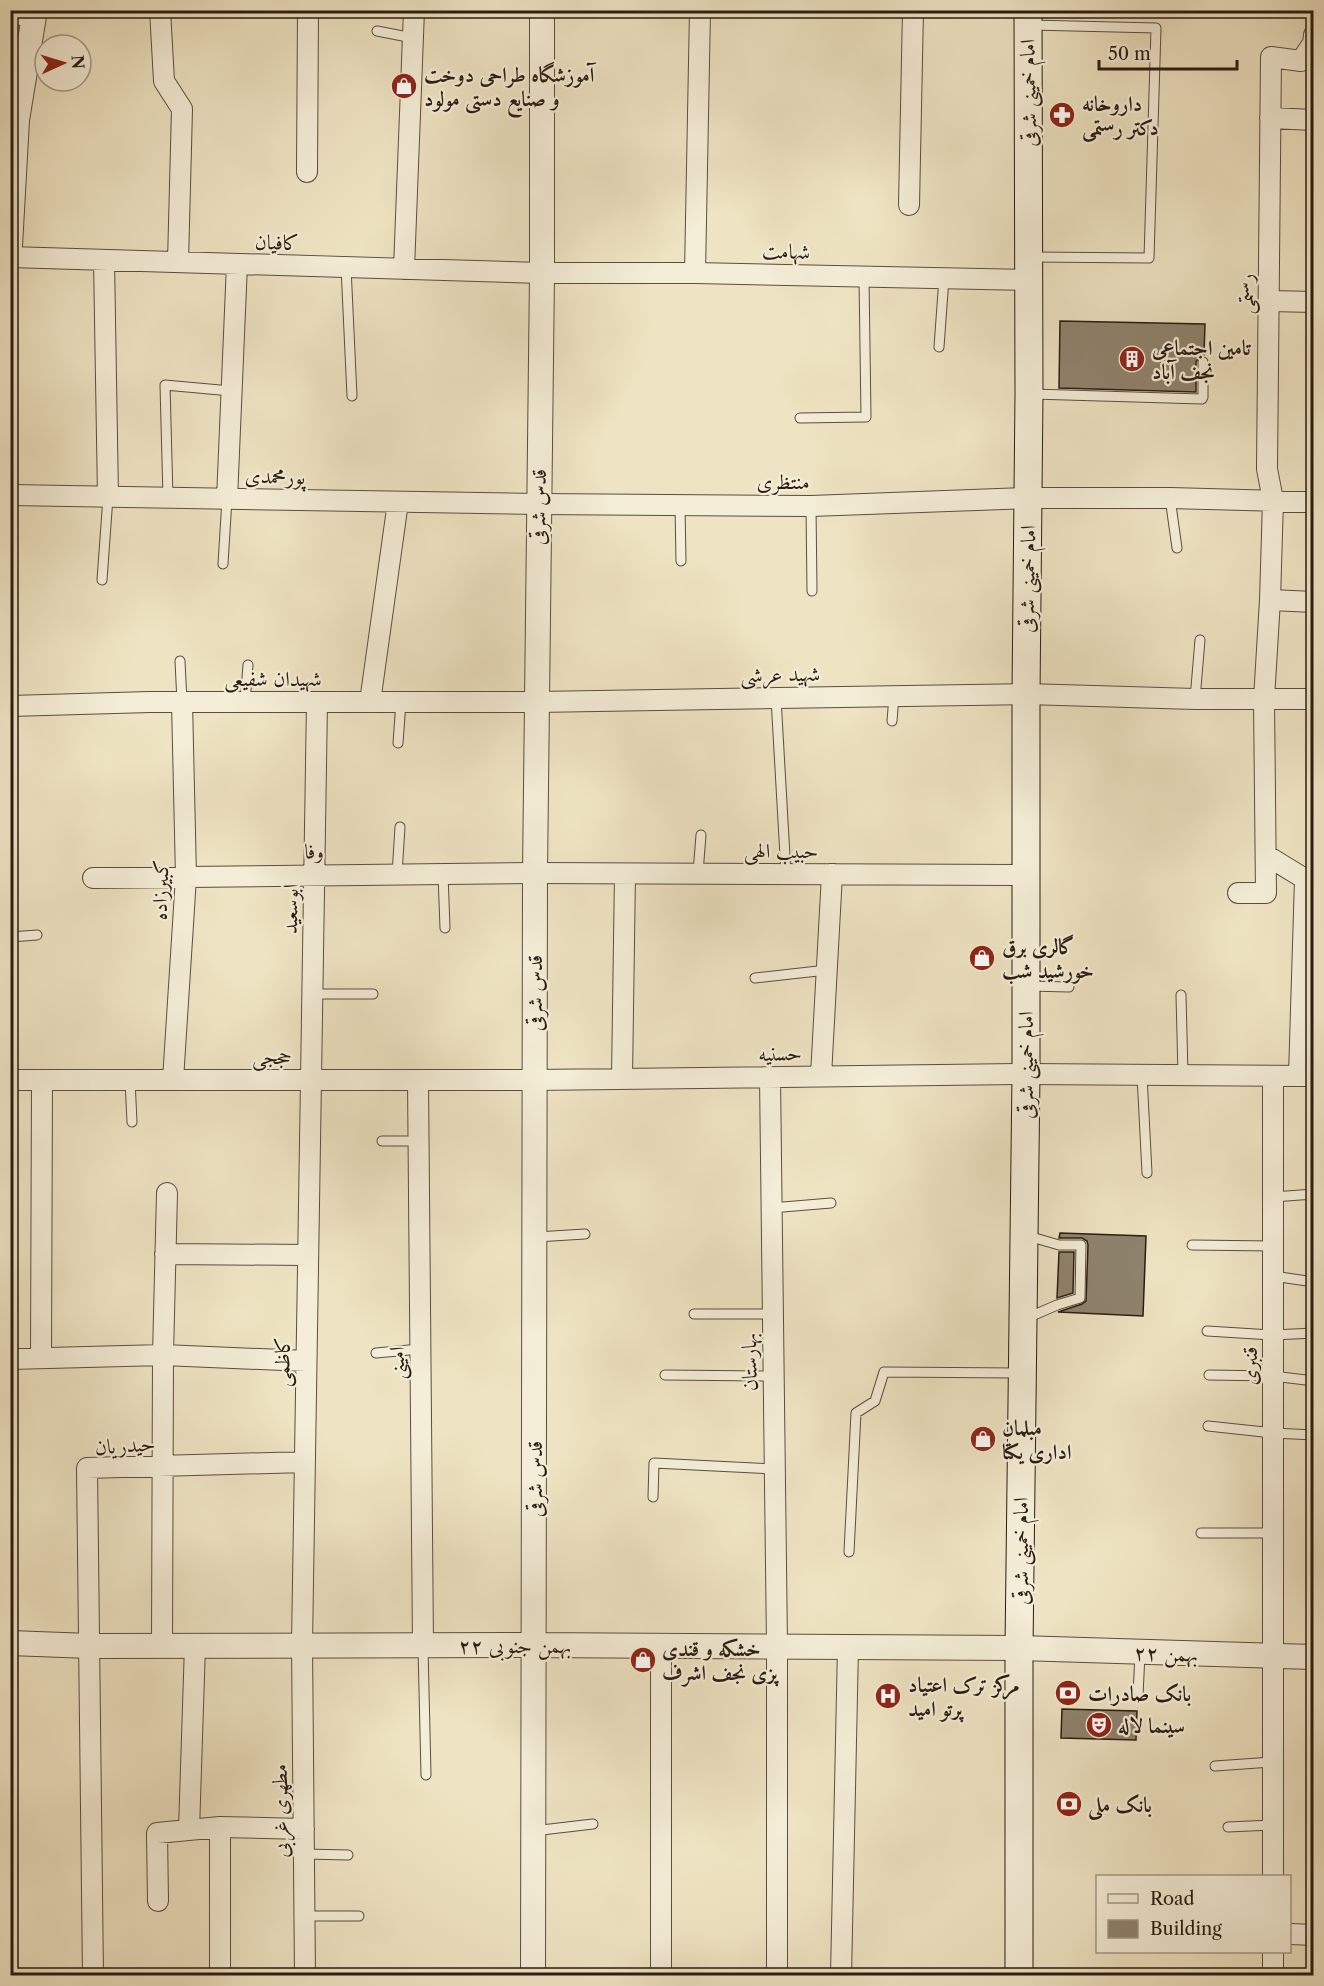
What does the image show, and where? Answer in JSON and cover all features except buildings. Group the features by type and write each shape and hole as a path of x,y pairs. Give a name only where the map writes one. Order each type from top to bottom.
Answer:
{"main road":[{"name":"امام خمینی شرقی","path":"1019,1976 1019,1648 1027,875 1028,18"}],"street":[{"path":"160,10 164,81 182,109 178,262"},
{"path":"307,172 308,10"},
{"path":"404,269 414,10"},
{"name":"قدس شرقی","path":"533,1976 534,1080 542,273 542,10"},
{"path":"695,273 700,10"},
{"path":"909,205 913,10"},
{"path":"10,246 26,14"},
{"name":"رستمی","path":"1238,893 1266,893 1264,699 1273,500 1268,469 1271,57 1301,61 1313,43 1314,35"},
{"path":"1270,118 1314,120"},
{"name":"کافیان","path":"10,256 542,273"},
{"path":"104,260 108,497"},
{"path":"227,499 237,264"},
{"name":"شهامت","path":"542,273 695,273 944,278 1029,268"},
{"path":"1269,301 1314,302"},
{"name":"پورمحمدی","path":"10,495 538,504"},
{"name":"منتظری","path":"538,504 811,506 1028,498 1170,498 1314,502"},
{"path":"370,702 398,502"},
{"path":"1270,600 1314,602"},
{"name":"شهید عرشی","path":"536,702 1026,694 1195,699 1314,699"},
{"name":"شهیدان شفیعی","path":"10,706 182,702 536,702"},
{"name":"کبیرزاده","path":"173,1080 186,877 182,702"},
{"name":"ابوسعید","path":"310,1080 317,702"},
{"path":"1266,855 1309,879 1306,1076"},
{"name":"حبیب الهی","path":"535,873 1027,875"},
{"name":"وفا","path":"93,878 535,873"},
{"path":"622,1078 625,874"},
{"path":"821,1076 832,874"},
{"name":"حسنیه","path":"534,1080 1026,1074 1306,1076"},
{"name":"قنبری","path":"1273,1076 1273,1875"},
{"name":"بهارستان","path":"770,1077 777,1646 777,1976"},
{"name":"حججی","path":"10,1080 534,1080"},
{"path":"41,1358 42,1080"},
{"name":"کاظمی","path":"302,1645 310,1080"},
{"name":"امینی","path":"418,1080 423,1645"},
{"path":"162,1646 163,1355 167,1193"},
{"path":"165,1254 308,1255"},
{"path":"10,1359 163,1355 306,1361"},
{"name":"حیدریان","path":"90,1646 87,1468 305,1462"},
{"name":"۲۲ بهمن جنوبی","path":"10,1643 90,1646 534,1644 1019,1648"},
{"name":"مطهری غربی","path":"302,1645 305,1976"},
{"path":"90,1646 93,1976"},
{"path":"189,1830 195,1646"},
{"path":"661,1646 661,1976"},
{"path":"841,1976 848,1647"},
{"name":"۲۲ بهمن","path":"1019,1648 1314,1656"},
{"path":"220,1827 220,1976"},
{"path":"158,1901 157,1833 220,1827 304,1829"},
{"path":"1291,1934 1314,1935"},
{"path":"1273,1953 1273,1976"}],"lane":[{"path":"1028,18 1156,28 1149,258 1029,268"},
{"path":"377,31 413,38"},
{"path":"346,267 352,396"},
{"path":"800,418 866,417 864,277"},
{"path":"939,347 944,278"},
{"path":"1029,394 1202,399 1203,362"},
{"path":"168,498 165,385 231,392"},
{"path":"102,580 108,497"},
{"path":"1170,498 1177,548"},
{"path":"223,564 227,499"},
{"path":"680,505 681,561"},
{"path":"811,506 812,591"},
{"path":"1195,699 1200,640"},
{"path":"180,661 182,702"},
{"path":"245,702 248,665"},
{"path":"892,721 894,696"},
{"path":"776,698 786,874"},
{"path":"398,743 401,702"},
{"path":"397,874 400,827"},
{"path":"698,873 701,835"},
{"path":"443,874 445,928"},
{"path":"10,937 37,934"},
{"path":"755,978 827,970"},
{"path":"1026,986 1069,987"},
{"path":"312,994 373,994"},
{"path":"1181,995 1184,1075"},
{"path":"1142,1075 1147,1173"},
{"path":"130,1080 132,1122"},
{"path":"382,1141 418,1141"},
{"path":"1273,1197 1314,1194"},
{"path":"771,1208 831,1203"},
{"path":"534,1237 585,1234"},
{"path":"1022,1320 1080,1298 1081,1245 1059,1245 1023,1235"},
{"path":"1192,1245 1273,1246"},
{"path":"1273,1276 1314,1282"},
{"path":"694,1314 773,1314"},
{"path":"1207,1331 1273,1335 1314,1333"},
{"path":"376,1353 420,1350"},
{"path":"849,1552 856,1413 876,1401 884,1372 1022,1373"},
{"path":"665,1375 773,1376"},
{"path":"1209,1375 1273,1376 1314,1381"},
{"path":"1208,1426 1314,1435"},
{"path":"653,1497 654,1463 774,1469"},
{"path":"1201,1533 1273,1533"},
{"path":"423,1645 426,1775"},
{"path":"1138,1696 1141,1652"},
{"path":"1215,1766 1272,1762"},
{"path":"533,1831 593,1824"},
{"path":"1228,1827 1273,1825"},
{"path":"304,1854 348,1855"},
{"path":"305,1916 360,1916"}],"place":[{"name":"آموزشگاه طراحی دوخت و صنایع دستی مولود","path":"404,86"},
{"name":"داروخانه دکتر رستمی","path":"1062,115"},
{"name":"تامین اجتماعی نجف آباد","path":"1132,359"},
{"name":"گالری برق خورشید شب","path":"982,958"},
{"name":"مبلمان اداری یکتا","path":"983,1439"},
{"name":"خشکه و قندی پزی نجف اشرف","path":"643,1660"},
{"name":"بانک صادرات","path":"1068,1693"},
{"name":"مرکز ترک اعتیاد پرتو امید","path":"888,1696"},
{"name":"سینما لاله","path":"1099,1725"},
{"name":"بانک ملی","path":"1069,1804"}]}
